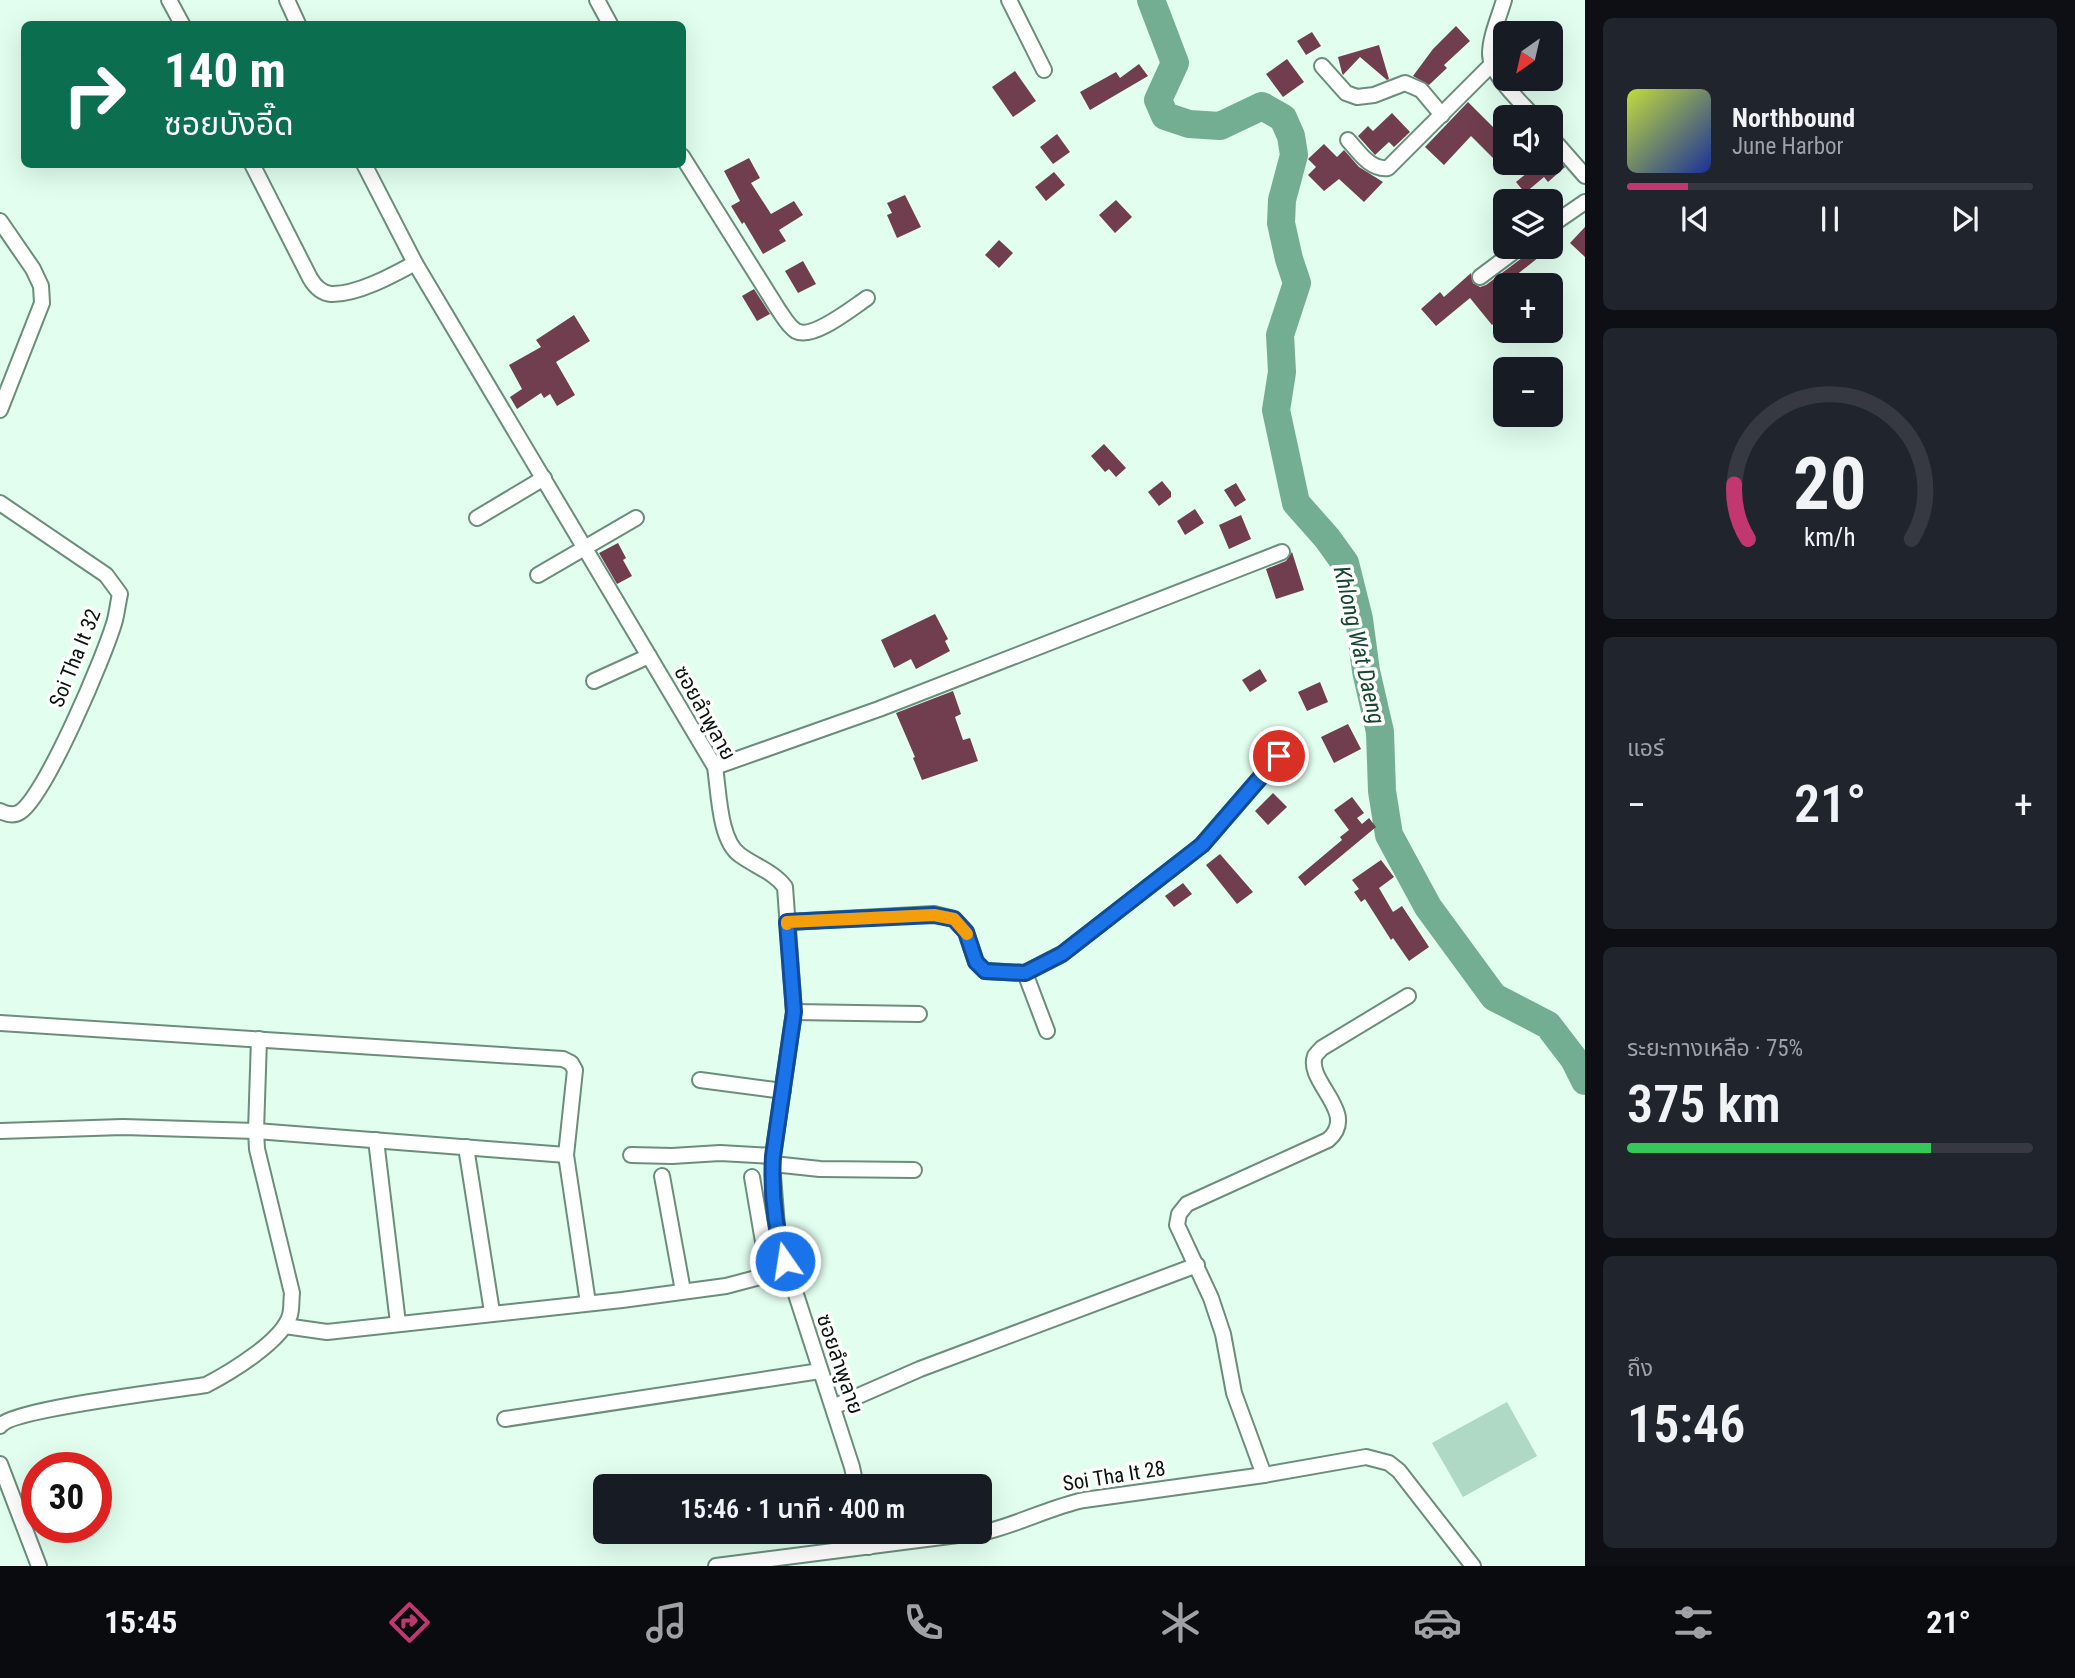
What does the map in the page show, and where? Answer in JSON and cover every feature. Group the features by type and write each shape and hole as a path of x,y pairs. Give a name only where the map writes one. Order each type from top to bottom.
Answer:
{"street":[{"path":"169,0 180,21"},
{"path":"287,0 297,21"},
{"path":"597,0 608,21"},
{"path":"1009,0 1044,70"},
{"path":"1504,0 1490,54 1497,74 1524,105"},
{"path":"1348,140 1370,164 1380,169 1388,168 1492,64"},
{"path":"1322,66 1346,93 1364,98 1405,83 1420,90 1442,115"},
{"path":"1563,151 1585,176"},
{"path":"686,162 778,309 796,330 805,333 817,330 867,299"},
{"path":"254,168 310,278 315,286 325,292 346,292 371,284 415,263"},
{"name":"ซอยลำพูลาย","path":"366,168 415,263 715,767 725,831 730,844 737,853 778,877 785,887 794,1012 773,1160 778,1239 853,1474"},
{"path":"1563,217 1585,202"},
{"path":"0,221 33,269 41,286 41,303 0,410"},
{"path":"1480,277 1504,259"},
{"path":"477,518 544,478"},
{"name":"Soi Tha It 32","path":"0,503 106,575 120,594 116,618 106,647 55,761 33,800 19,814 0,811"},
{"path":"538,575 636,518"},
{"path":"715,767 879,709 1282,552"},
{"path":"594,681 649,656"},
{"path":"787,922 934,915 954,919 966,932 976,962 985,971 1025,973 1062,954 1202,845 1279,756"},
{"path":"1025,973 1047,1031"},
{"path":"1264,1475 1234,1393 1223,1334 1211,1298 1177,1225 1179,1214 1187,1204 1328,1140 1337,1132 1340,1121 1315,1067 1315,1057 1322,1048 1408,996"},
{"path":"794,1012 919,1014"},
{"path":"0,1023 563,1059 571,1063 575,1070 566,1155 588,1303"},
{"path":"0,1426 4,1421 33,1412 206,1385 258,1351 285,1326 290,1315 292,1293 257,1149 259,1039"},
{"path":"700,1080 783,1091"},
{"path":"0,1131 123,1127 256,1131 566,1155"},
{"path":"376,1140 398,1323"},
{"path":"466,1147 492,1312"},
{"path":"631,1155 720,1153 820,1169 914,1170"},
{"path":"662,1176 683,1292"},
{"path":"285,1326 327,1332 683,1292 726,1286 764,1275 767,1265 752,1177"},
{"path":"833,1407 920,1369 1197,1265"},
{"path":"505,1419 820,1371"},
{"name":"Soi Tha It 28","path":"716,1566 989,1531 1009,1526 1063,1504 1264,1475 1366,1457 1389,1463 1406,1479 1473,1566"},
{"path":"0,1464 39,1566"}],"green space":[{"path":"1507,1402 1537,1456 1463,1497 1432,1443"}],"building":[{"path":"1456,26 1470,41 1444,65 1447,68 1429,85 1413,76 1433,49"},
{"path":"1312,32 1321,46 1306,55 1297,41"},
{"path":"1379,45 1389,79 1360,57 1343,75 1338,57"},
{"path":"1287,59 1304,82 1283,97 1266,74"},
{"path":"1139,64 1148,76 1090,110 1080,92 1116,72 1120,78"},
{"path":"1015,71 1036,101 1013,117 992,87"},
{"path":"1468,102 1493,127 1493,158 1471,136 1444,165 1425,147"},
{"path":"1392,113 1410,132 1394,147 1389,142 1375,155 1358,136 1368,126 1373,131"},
{"path":"1057,134 1070,152 1053,164 1040,147"},
{"path":"1324,144 1337,157 1344,150 1359,167 1383,182 1364,202 1339,179 1324,191 1308,175 1316,167 1308,159"},
{"path":"749,158 760,178 751,183 771,214 794,201 803,215 779,230 786,241 763,254 731,206 740,201 724,171"},
{"path":"1054,172 1065,185 1046,201 1035,187"},
{"path":"1524,175 1556,175 1548,182 1544,177 1530,189 1522,189 1516,182"},
{"path":"905,195 921,227 897,238 887,215 892,213 887,203"},
{"path":"1116,200 1132,217 1115,233 1099,215"},
{"path":"1585,227 1585,257 1570,243"},
{"path":"999,240 1013,253 999,268 985,255"},
{"path":"1521,259 1536,259 1519,273 1502,273"},
{"path":"803,261 816,284 798,293 785,271"},
{"path":"1471,273 1473,283 1480,287 1493,280 1492,325 1470,298 1436,326 1421,309 1440,292 1444,297"},
{"path":"754,289 770,314 757,321 742,296"},
{"path":"574,315 590,341 556,362 575,395 557,406 550,394 544,398 541,393 517,409 510,397 522,389 509,365 541,347 536,340"},
{"path":"1104,444 1126,468 1116,477 1109,469 1105,472 1091,456"},
{"path":"1162,481 1171,492 1171,497 1159,506 1148,492"},
{"path":"1236,483 1246,500 1235,507 1224,490"},
{"path":"1195,509 1204,523 1185,535 1177,521"},
{"path":"1241,515 1251,539 1229,549 1219,525"},
{"path":"618,543 632,576 617,584 599,553"},
{"path":"1292,552 1304,590 1276,599 1266,569 1286,561"},
{"path":"935,614 948,639 945,641 950,651 916,669 911,659 894,668 881,640"},
{"path":"1260,669 1267,681 1250,692 1242,680"},
{"path":"1320,682 1328,702 1307,711 1298,692"},
{"path":"953,691 961,714 955,717 963,740 970,738 978,761 922,780 896,713"},
{"path":"1348,724 1361,749 1334,763 1321,737"},
{"path":"1273,793 1287,807 1268,825 1255,811"},
{"path":"1352,797 1364,813 1357,818 1362,824 1369,818 1376,827 1305,886 1298,877 1342,840 1340,837 1349,830 1334,810"},
{"path":"1220,854 1253,892 1237,904 1206,865"},
{"path":"1381,860 1394,877 1379,888 1393,912 1402,906 1429,947 1409,961 1393,938 1391,940 1365,899 1361,902 1354,892 1359,889 1352,880"},
{"path":"1183,883 1192,894 1174,907 1165,896"}],"waterway":[{"name":"Khlong Wat Daeng","path":"1151,0 1175,63 1158,100 1165,116 1189,124 1220,126 1262,106 1283,118 1291,136 1294,155 1282,200 1281,223 1297,283 1280,335 1282,372 1276,410 1296,503 1345,563 1359,619 1366,671 1380,732 1382,791 1389,835 1428,907 1494,997 1548,1025 1574,1059 1585,1081"}],"slow traffic":[{"path":"787,924 934,915 954,919 967,934"}],"route":[{"path":"785,1261 778,1239 772,1177 794,1012 787,922 934,915 954,919 966,932 976,962 985,971 1025,973 1062,954 1202,845 1279,756"}]}
